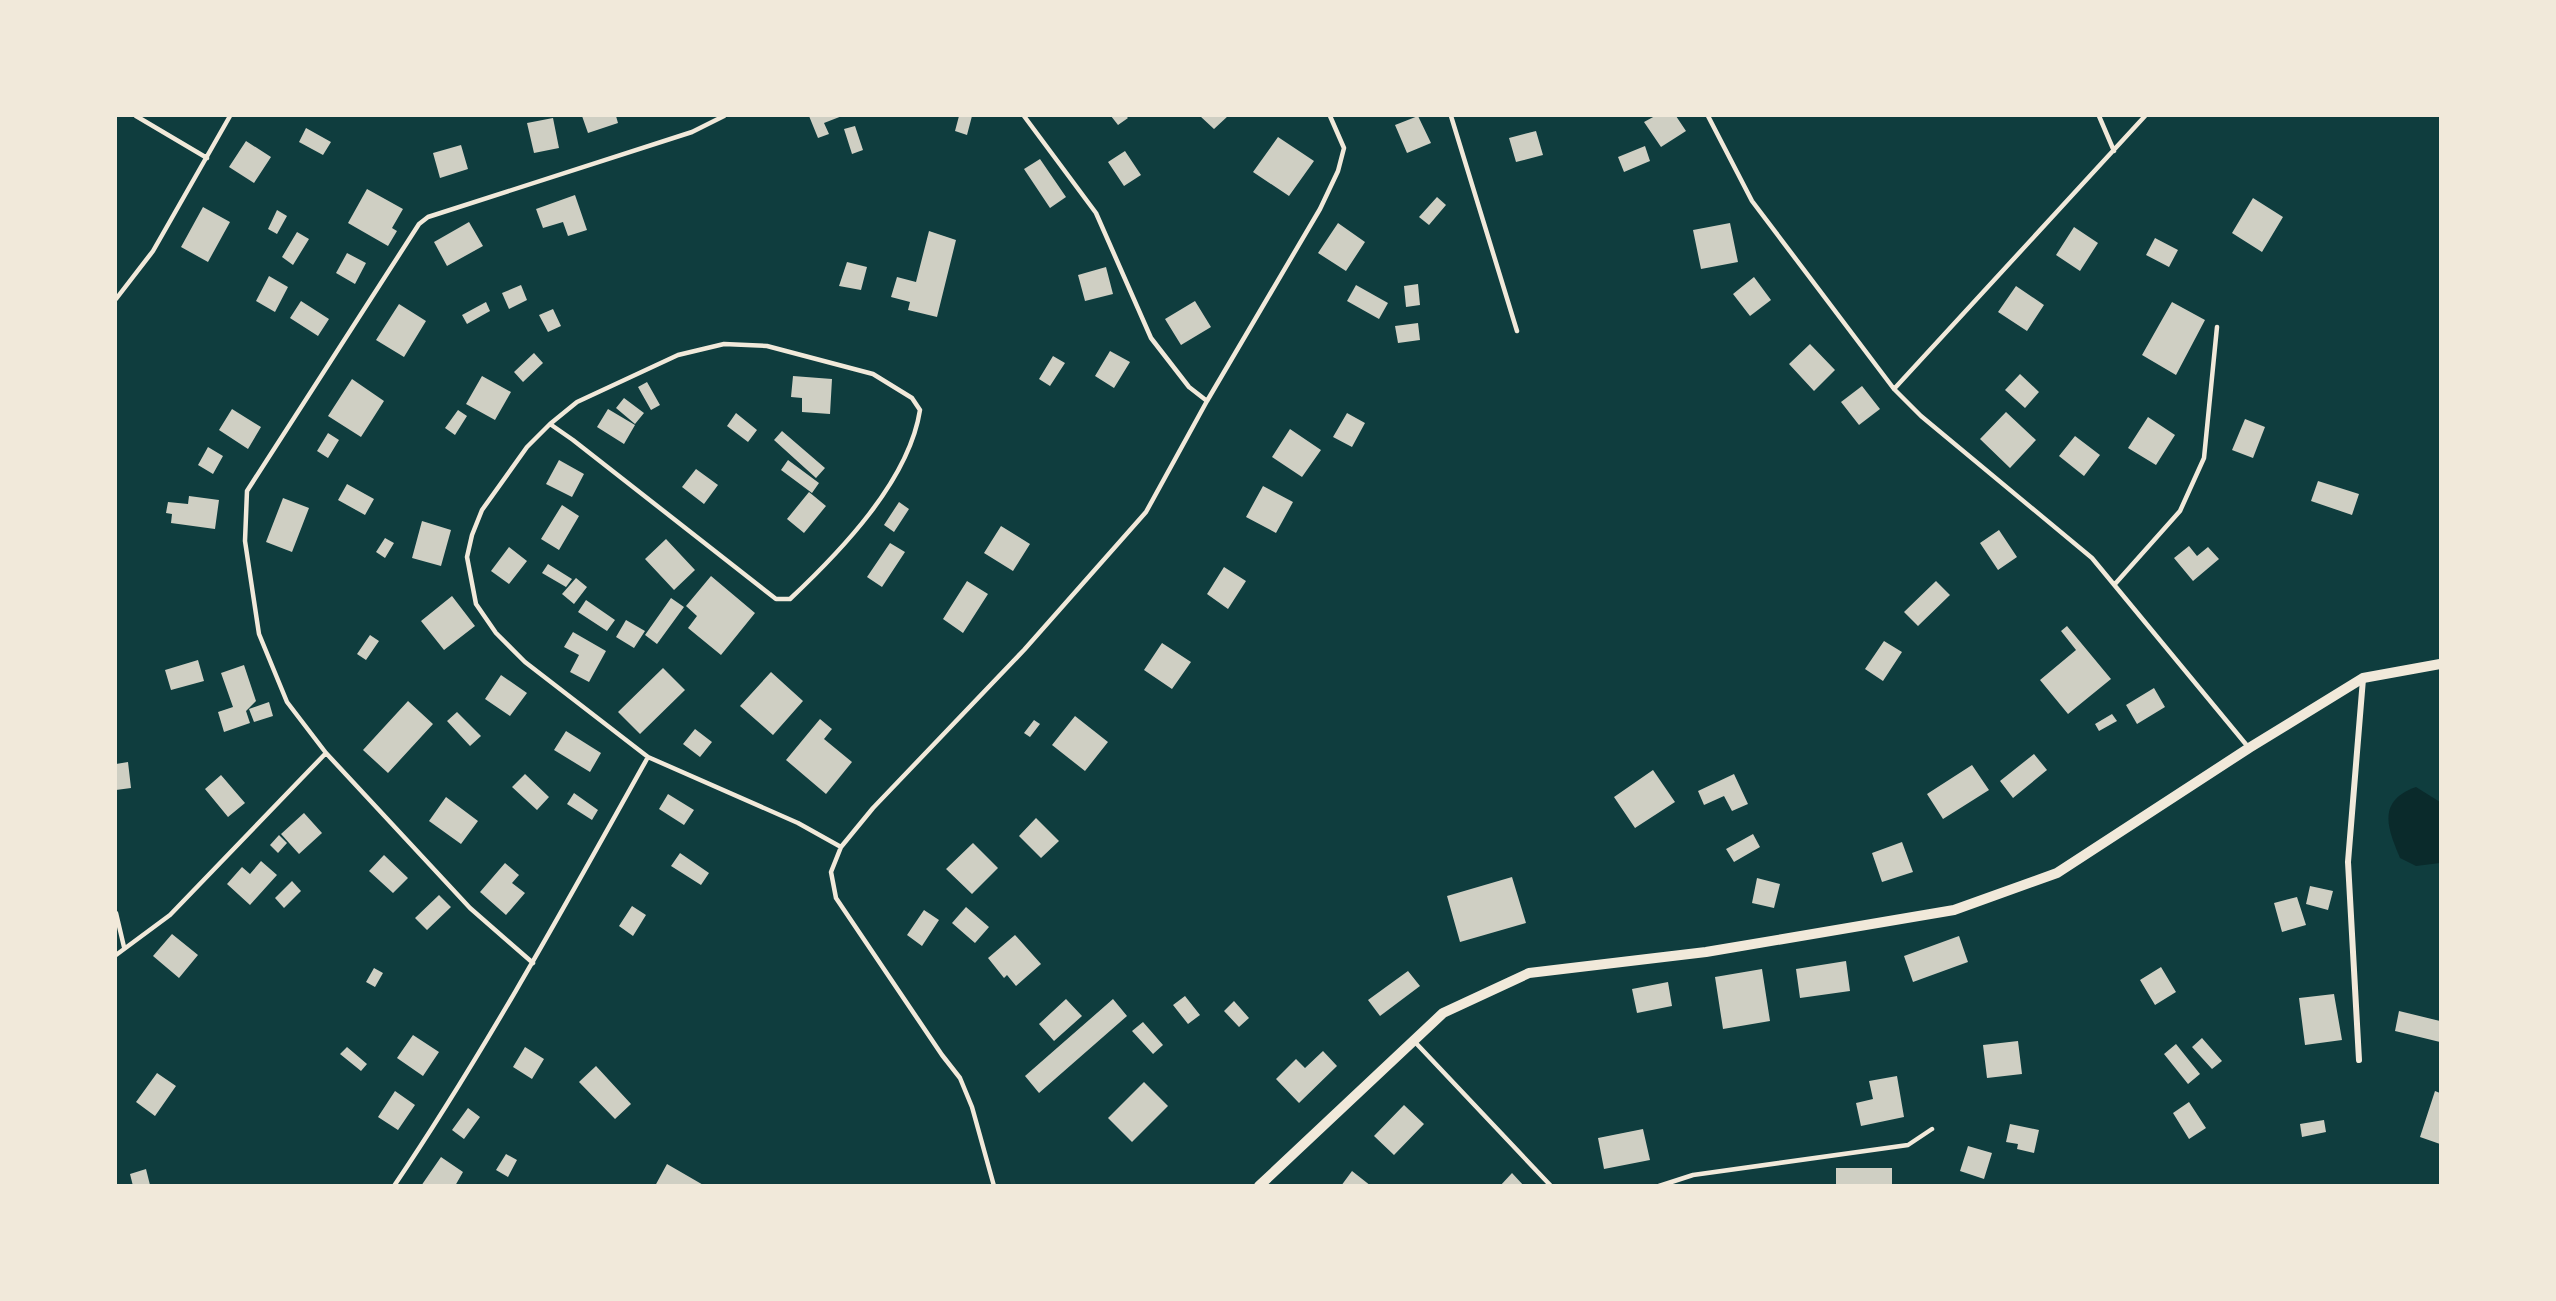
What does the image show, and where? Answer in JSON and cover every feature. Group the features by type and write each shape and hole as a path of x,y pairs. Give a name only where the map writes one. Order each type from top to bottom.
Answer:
{"street":[{"path":"1259,1185 1443,1013 1529,973 1706,952 1954,910 2057,873 2249,748 2363,678 2440,664"},
{"path":"2359,1060 2348,862 2363,678"}],"lane":[{"path":"136,116 207,158"},
{"path":"116,299 153,251 230,116"},
{"path":"533,963 470,908 326,753 287,702 259,634 245,541 247,491 420,224 428,217 692,132 724,116"},
{"path":"1024,116 1096,213 1151,338 1189,387 1207,401"},
{"path":"994,1185 972,1107 960,1078 836,898 831,872 841,847 873,808 1024,650 1146,512 1207,401 1320,209 1338,171 1344,148 1330,116"},
{"path":"1451,116 1517,331"},
{"path":"1708,116 1752,201 1894,389 1921,416 2092,558 2249,748"},
{"path":"2099,116 2114,151"},
{"path":"1894,389 2145,116"},
{"path":"2115,584 2180,511 2204,458 2217,327"},
{"path":"550,424 776,600 790,599 832,560 887,488 917,429 920,410 912,398 873,374 767,346 724,344 678,355 577,402 550,424 527,447 482,510 466,563 476,604 496,633 525,662 648,757 798,823 841,847"},
{"path":"116,955 170,915 326,753"},
{"path":"394,1185 445,1109 533,963 648,757"},
{"path":"116,913 124,947"},
{"path":"1414,1041 1551,1185"},
{"path":"1659,1185 1693,1175 1908,1145 1932,1129"}],"water":[{"path":"2416,787 2440,802 2440,863 2416,866 2400,858 2392,836 2388,816 2390,807 2404,793"}],"building":[{"path":"582,116 616,116 618,123 588,133"},
{"path":"809,116 842,116 824,123 829,134 818,138"},
{"path":"959,116 972,116 967,135 955,131"},
{"path":"1111,116 1126,116 1128,118 1118,125"},
{"path":"1200,116 1228,116 1214,129"},
{"path":"1418,116 1431,143 1407,153 1395,125"},
{"path":"1655,116 1676,116 1686,131 1661,147 1644,122"},
{"path":"553,118 559,148 534,153 527,123"},
{"path":"855,126 863,150 852,154 844,129"},
{"path":"306,128 331,142 323,155 299,142"},
{"path":"1536,131 1543,155 1516,162 1509,138"},
{"path":"1278,137 1314,161 1289,196 1253,172"},
{"path":"246,141 271,157 254,183 229,167"},
{"path":"461,145 468,169 440,178 433,153"},
{"path":"1645,146 1650,161 1624,172 1618,157"},
{"path":"1125,151 1141,175 1124,186 1108,162"},
{"path":"1040,159 1066,197 1050,208 1024,169"},
{"path":"367,189 403,209 392,228 397,231 388,246 348,223"},
{"path":"575,195 587,230 568,236 563,222 543,228 536,209"},
{"path":"1437,197 1446,205 1429,225 1419,217"},
{"path":"2253,198 2283,217 2262,252 2232,233"},
{"path":"203,207 230,222 208,262 181,247"},
{"path":"277,210 287,216 277,234 268,229"},
{"path":"469,222 483,246 447,266 434,242"},
{"path":"1338,223 1365,242 1346,271 1318,253"},
{"path":"1730,223 1738,262 1701,269 1693,230"},
{"path":"2074,227 2098,243 2080,271 2056,255"},
{"path":"929,231 956,240 937,317 908,310 910,302 891,297 897,277 916,282"},
{"path":"297,232 309,239 293,265 282,257"},
{"path":"2155,238 2178,250 2169,267 2146,255"},
{"path":"347,253 366,263 355,284 336,273"},
{"path":"847,262 867,267 861,290 839,286"},
{"path":"1106,267 1113,294 1085,301 1078,275"},
{"path":"269,276 288,287 275,312 256,301"},
{"path":"1754,277 1771,300 1750,316 1733,294"},
{"path":"1418,284 1420,305 1406,307 1404,286"},
{"path":"521,285 527,300 509,309 502,293"},
{"path":"1356,285 1388,303 1379,319 1347,301"},
{"path":"2016,286 2044,305 2027,331 1998,312"},
{"path":"301,301 329,319 318,336 290,318"},
{"path":"1195,301 1211,327 1181,345 1165,319"},
{"path":"486,302 490,311 467,324 462,315"},
{"path":"2172,302 2205,320 2176,375 2142,355"},
{"path":"399,304 426,321 404,357 376,340"},
{"path":"553,309 561,326 548,332 539,315"},
{"path":"1418,323 1420,340 1398,343 1395,326"},
{"path":"1810,344 1835,370 1814,391 1789,364"},
{"path":"1110,351 1130,362 1114,388 1095,376"},
{"path":"534,353 543,363 523,382 514,372"},
{"path":"1053,356 1065,363 1050,386 1039,379"},
{"path":"2020,374 2039,392 2025,408 2005,390"},
{"path":"482,376 511,392 495,420 466,404"},
{"path":"793,376 832,379 830,414 802,412 802,398 791,397"},
{"path":"352,379 384,401 361,437 328,416"},
{"path":"647,382 660,405 651,410 638,387"},
{"path":"1862,386 1880,409 1859,425 1841,402"},
{"path":"624,398 644,413 635,424 616,408"},
{"path":"232,409 261,427 248,449 219,430"},
{"path":"608,409 635,425 624,444 597,427"},
{"path":"458,410 467,416 455,435 445,428"},
{"path":"2006,412 2036,440 2010,468 1980,439"},
{"path":"736,413 757,430 748,442 727,426"},
{"path":"1347,413 1365,423 1352,447 1333,437"},
{"path":"2148,417 2175,435 2156,465 2128,448"},
{"path":"2245,419 2265,427 2253,458 2232,450"},
{"path":"1290,429 1321,450 1302,477 1272,457"},
{"path":"782,431 825,468 816,478 774,440"},
{"path":"328,433 339,440 328,458 317,451"},
{"path":"2075,436 2100,455 2084,476 2059,456"},
{"path":"208,447 223,456 213,474 198,465"},
{"path":"559,460 584,474 572,497 546,484"},
{"path":"788,460 819,483 812,493 781,470"},
{"path":"696,469 718,485 704,504 682,487"},
{"path":"2318,481 2359,494 2352,515 2311,501"},
{"path":"347,484 374,499 365,515 338,500"},
{"path":"1263,486 1293,502 1276,533 1246,517"},
{"path":"809,492 826,506 804,533 787,519"},
{"path":"189,496 219,500 215,529 171,523 172,514 166,513 168,502 188,504"},
{"path":"283,498 309,508 292,552 266,542"},
{"path":"899,502 909,509 894,532 884,525"},
{"path":"562,505 579,516 559,550 541,539"},
{"path":"422,521 451,530 441,566 412,558"},
{"path":"1001,526 1030,544 1013,571 984,553"},
{"path":"1999,530 2017,557 1998,570 1980,543"},
{"path":"385,538 394,543 385,558 376,552"},
{"path":"666,539 695,570 674,590 645,559"},
{"path":"890,543 905,552 882,587 867,577"},
{"path":"2189,546 2197,556 2208,547 2219,559 2193,581 2174,558"},
{"path":"509,547 527,561 509,584 491,571"},
{"path":"548,564 572,579 566,587 542,573"},
{"path":"1224,567 1246,581 1228,609 1207,594"},
{"path":"711,576 755,613 721,655 688,628 697,616 686,606"},
{"path":"576,578 587,587 574,604 562,594"},
{"path":"967,581 988,594 963,633 943,619"},
{"path":"1936,581 1950,595 1918,626 1904,612"},
{"path":"452,596 475,626 444,650 421,621"},
{"path":"671,598 684,607 657,644 645,635"},
{"path":"586,600 615,620 607,631 578,612"},
{"path":"626,620 645,631 634,648 616,637"},
{"path":"2067,626 2111,679 2068,714 2040,680 2076,650 2061,631"},
{"path":"573,632 606,651 589,682 570,672 579,655 564,647"},
{"path":"370,635 379,641 366,660 357,654"},
{"path":"1884,641 1902,652 1883,681 1865,669"},
{"path":"1162,643 1191,662 1172,689 1144,670"},
{"path":"198,660 204,681 171,690 165,670"},
{"path":"244,665 256,701 246,711 250,723 224,732 218,712 233,707 221,673"},
{"path":"663,668 685,690 640,734 618,712"},
{"path":"771,672 803,701 773,735 740,706"},
{"path":"501,675 527,693 510,716 485,699"},
{"path":"2154,688 2165,707 2137,724 2126,705"},
{"path":"408,701 433,724 388,773 363,750"},
{"path":"269,702 273,716 254,722 249,709"},
{"path":"457,712 481,736 470,746 447,721"},
{"path":"2112,714 2117,721 2099,731 2095,724"},
{"path":"1075,716 1108,742 1085,771 1052,745"},
{"path":"820,719 832,729 824,739 852,762 826,794 786,760"},
{"path":"1034,720 1040,724 1030,737 1024,733"},
{"path":"695,729 712,742 700,757 683,744"},
{"path":"566,731 601,753 590,772 554,750"},
{"path":"2034,754 2047,770 2013,798 2000,781"},
{"path":"128,762 131,788 116,790 116,764"},
{"path":"1972,765 1989,790 1943,819 1927,794"},
{"path":"1653,770 1675,802 1635,828 1614,797"},
{"path":"525,774 549,797 537,810 512,787"},
{"path":"1734,774 1748,804 1732,811 1724,796 1704,805 1698,791"},
{"path":"221,775 245,803 228,817 205,789"},
{"path":"574,793 598,810 592,820 567,804"},
{"path":"668,794 694,810 684,825 659,809"},
{"path":"446,797 478,821 461,844 429,821"},
{"path":"304,813 322,833 299,854 281,834"},
{"path":"1036,818 1059,841 1041,858 1019,836"},
{"path":"1753,834 1760,847 1734,862 1726,849"},
{"path":"279,835 287,843 278,853 270,845"},
{"path":"1902,842 1913,872 1882,882 1872,853"},
{"path":"973,843 998,868 972,894 946,869"},
{"path":"680,853 709,873 701,885 671,866"},
{"path":"384,855 408,878 393,893 369,871"},
{"path":"261,861 277,875 250,905 227,884 242,867 250,874"},
{"path":"505,863 519,875 512,883 525,893 506,915 480,892"},
{"path":"1512,877 1526,923 1460,942 1447,896"},
{"path":"1757,878 1780,884 1774,908 1752,903"},
{"path":"292,881 301,891 284,908 275,898"},
{"path":"2310,886 2333,891 2328,910 2306,904"},
{"path":"439,895 451,907 427,930 415,918"},
{"path":"2297,897 2306,925 2282,932 2274,903"},
{"path":"632,906 646,915 633,936 619,926"},
{"path":"966,907 989,927 975,943 952,923"},
{"path":"924,910 939,920 922,946 907,935"},
{"path":"172,934 198,955 179,978 153,956"},
{"path":"1015,935 1041,964 1016,986 1007,975 1004,978 988,958"},
{"path":"1959,936 1968,962 1913,982 1904,956"},
{"path":"1846,961 1850,991 1800,998 1796,969"},
{"path":"2161,967 2176,992 2155,1005 2140,980"},
{"path":"374,968 383,973 375,987 366,982"},
{"path":"1762,969 1770,1021 1723,1029 1715,977"},
{"path":"1408,971 1420,986 1380,1016 1368,1000"},
{"path":"1668,982 1672,1006 1637,1013 1632,989"},
{"path":"2334,994 2342,1040 2305,1045 2299,998"},
{"path":"1185,996 1200,1015 1188,1024 1173,1005"},
{"path":"1066,999 1082,1016 1054,1041 1039,1024"},
{"path":"1113,999 1127,1016 1039,1093 1025,1076"},
{"path":"1234,1001 1249,1018 1239,1027 1224,1011"},
{"path":"2399,1011 2440,1021 2440,1042 2395,1031"},
{"path":"1143,1022 1163,1045 1153,1054 1132,1031"},
{"path":"413,1035 439,1052 423,1076 397,1058"},
{"path":"2202,1038 2222,1061 2212,1069 2192,1047"},
{"path":"2018,1041 2022,1074 1987,1078 1983,1045"},
{"path":"2176,1044 2200,1074 2188,1084 2164,1054"},
{"path":"347,1047 367,1064 361,1071 340,1054"},
{"path":"525,1047 544,1059 532,1079 513,1067"},
{"path":"1323,1051 1337,1066 1299,1103 1276,1079 1296,1059 1305,1068"},
{"path":"596,1066 631,1104 615,1119 579,1082"},
{"path":"157,1073 176,1086 155,1116 136,1102"},
{"path":"1897,1076 1904,1117 1861,1126 1856,1103 1873,1099 1869,1081"},
{"path":"1144,1082 1168,1106 1132,1142 1108,1118"},
{"path":"395,1091 415,1105 398,1130 378,1117"},
{"path":"2435,1091 2440,1093 2440,1144 2420,1137"},
{"path":"2189,1102 2206,1128 2189,1139 2173,1113"},
{"path":"1404,1105 1424,1124 1394,1155 1374,1136"},
{"path":"468,1108 480,1117 464,1139 452,1130"},
{"path":"2324,1120 2326,1132 2302,1137 2300,1124"},
{"path":"2010,1124 2039,1130 2034,1153 2017,1149 2018,1144 2006,1142"},
{"path":"1643,1129 1650,1160 1604,1169 1598,1138"},
{"path":"1968,1146 1992,1153 1984,1179 1960,1171"},
{"path":"506,1154 517,1160 508,1177 496,1170"},
{"path":"441,1157 463,1172 455,1186 421,1186"},
{"path":"667,1164 705,1186 655,1186"},
{"path":"1836,1168 1892,1168 1892,1186 1836,1186"},
{"path":"146,1169 150,1185 133,1186 130,1174"},
{"path":"1352,1171 1371,1186 1341,1186"},
{"path":"1512,1173 1524,1186 1500,1186"}]}
